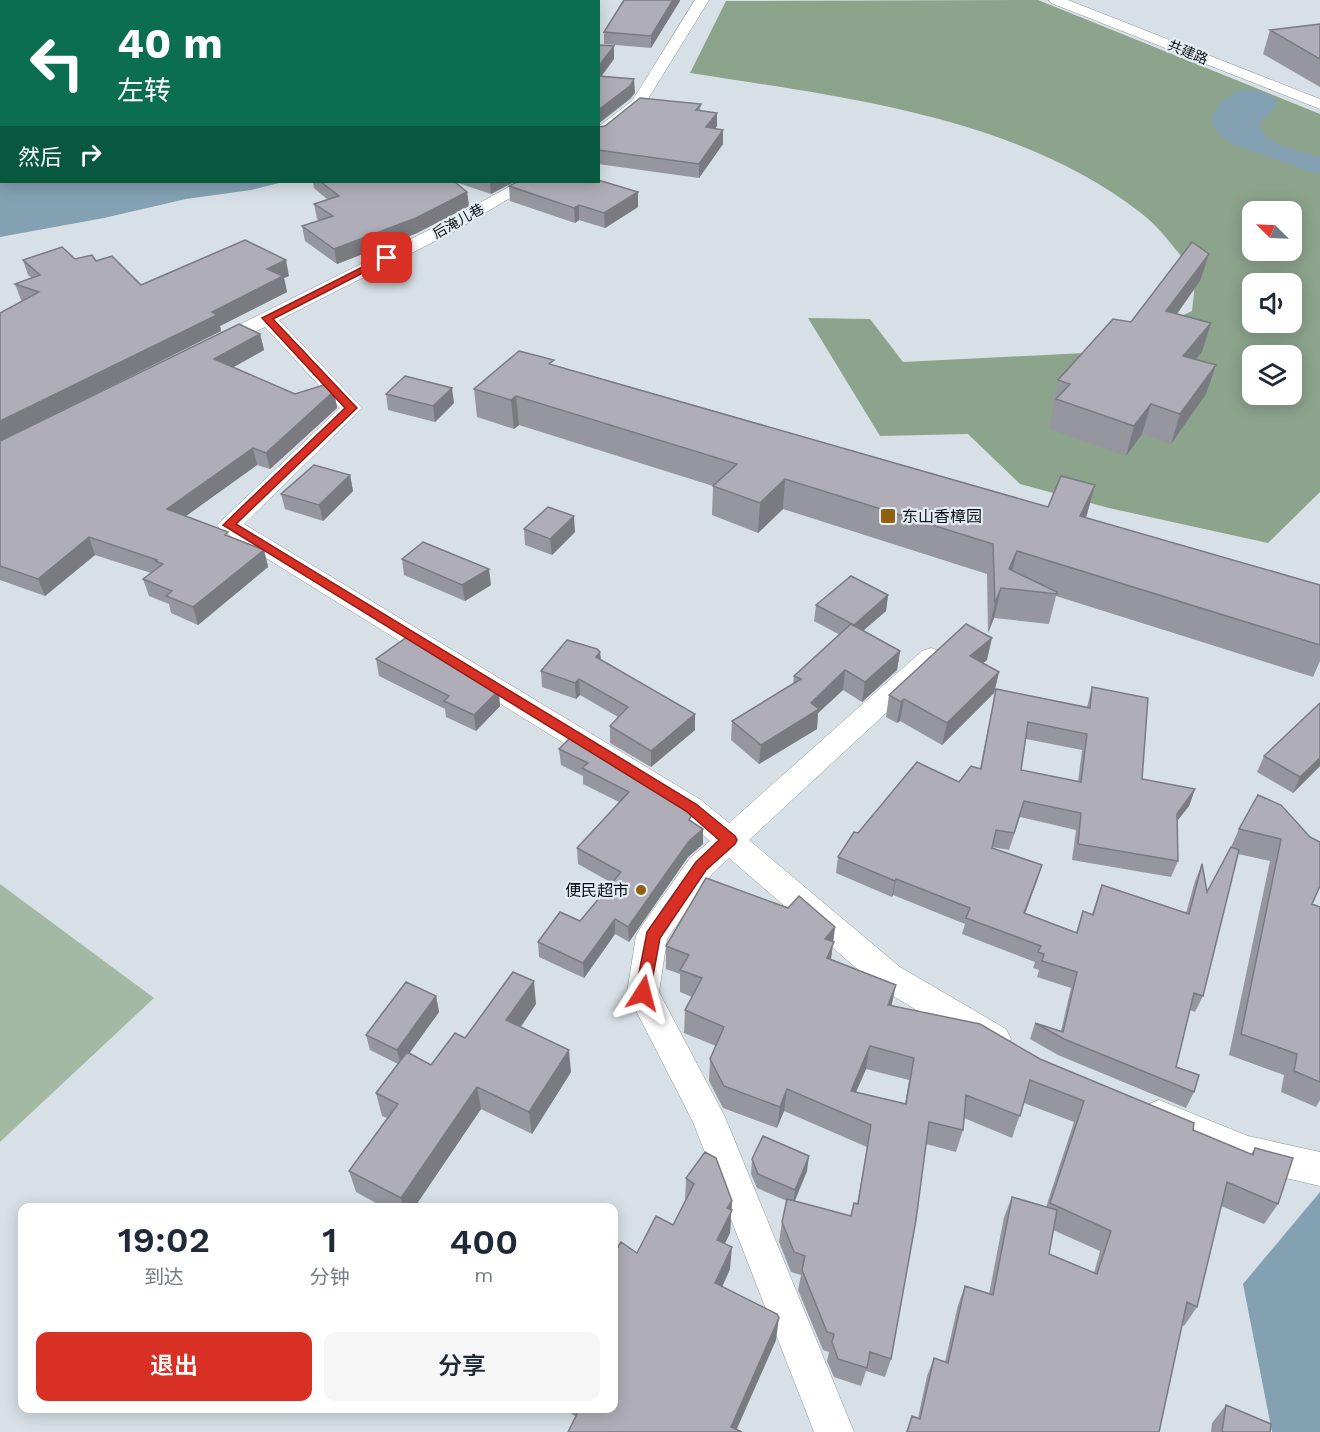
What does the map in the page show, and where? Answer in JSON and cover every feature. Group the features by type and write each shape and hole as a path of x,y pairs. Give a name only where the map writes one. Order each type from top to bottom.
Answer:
{"street":[{"path":"600,133 638,104 702,0"},
{"name":"共建路","path":"1056,0 1320,104"},
{"name":"后淹儿巷","path":"203,350 447,228 527,183"},
{"path":"267,318 351,408 229,525 691,808 889,977 1015,1051"},
{"path":"834,1432 708,1117 643,993 652,936 701,866 950,640"},
{"path":"1140,1108 1247,1152 1320,1169"}],"green space":[{"name":"东山香樟园","path":"1038,0 1320,114 1320,492 1268,543 1109,508 1020,484 968,434 880,436 808,318 870,319 903,362 1104,352 1192,311 1196,274 1149,219 1092,180 1039,154 983,132 867,102 690,73 726,1"},
{"path":"0,884 154,998 0,1142"}],"water":[{"path":"1248,89 1263,92 1276,99 1277,105 1260,122 1267,136 1274,142 1293,150 1320,157 1320,175 1231,144 1218,133 1211,120 1216,108 1230,96"},
{"path":"0,183 279,183 251,190 186,199 104,218 0,237"},
{"path":"1320,1192 1320,1432 1272,1432 1243,1284"}],"building":[{"path":"624,0 673,0 651,36 604,32"},
{"path":"1320,24 1320,59 1270,30"},
{"path":"600,45 614,46 600,64"},
{"path":"600,76 634,79 630,86 600,108"},
{"path":"640,98 701,104 696,110 717,113 706,127 723,130 699,164 600,150 600,127 605,126"},
{"path":"600,181 638,192 604,213 579,205 574,208 509,186 515,183 600,183"},
{"path":"322,183 456,183 467,192 416,218 334,249 302,226 333,216 314,204 339,196"},
{"path":"245,240 286,260 267,269 283,276 212,312 217,315 0,421 0,313 39,292 15,284 40,275 23,260 62,247 75,259 92,255 96,261 112,256 141,285"},
{"path":"1192,242 1209,254 1166,311 1211,323 1183,356 1216,365 1180,414 1151,404 1134,426 1056,399 1070,384 1058,380 1113,319 1131,322"},
{"path":"239,324 260,334 214,359 295,394 327,384 334,391 266,453 253,448 167,509 228,532 225,535 264,550 193,607 166,596 172,591 143,579 163,564 89,537 38,579 0,566 0,441"},
{"path":"519,351 554,360 549,364 1048,507 1061,476 1095,485 1080,516 1320,585 1320,645 1017,551 1009,569 1057,594 1001,588 995,603 993,544 785,479 760,503 713,486 737,464 516,396 511,400 474,389"},
{"path":"405,376 452,388 433,406 386,394"},
{"path":"314,465 350,475 319,505 281,494"},
{"path":"548,507 574,516 550,539 524,529"},
{"path":"423,542 489,569 462,585 402,559"},
{"path":"851,576 888,595 854,625 816,605"},
{"path":"851,624 900,651 865,682 845,670 811,703 819,709 761,745 732,721 801,679 794,676"},
{"path":"966,624 992,638 970,656 999,672 947,723 904,699 901,702 889,695"},
{"path":"407,637 499,690 474,715 444,701 449,696 376,659"},
{"path":"567,640 597,649 600,652 596,657 695,714 651,751 610,726 628,707 579,679 575,683 541,671"},
{"path":"1092,687 1148,698 1142,779 1195,789 1177,814 1178,861 1078,844 1081,813 1024,801 1014,833 996,830 992,848 1042,865 1024,913 1077,933 1083,911 1093,915 1102,885 1189,914 1202,864 1207,892 1231,847 1239,850 1203,996 1194,993 1176,1067 1199,1075 1194,1092 1064,1039 1035,1023 1063,1032 1077,972 1042,961 1044,954 1038,952 1041,946 966,918 970,908 896,879 895,881 838,857 854,832 858,833 917,762 959,782 971,766 981,769 996,689 1090,708","holes":["1028,722 1087,734 1081,782 1021,770"]},
{"path":"1320,703 1320,758 1300,777 1264,756"},
{"path":"572,736 680,802 693,813 689,820 703,829 689,841 628,927 615,919 583,963 538,942 560,912 580,921 621,872 577,848 629,792 582,768 588,763 559,749"},
{"path":"1258,795 1281,805 1310,837 1320,842 1320,886 1312,904 1320,907 1320,1082 1294,1071 1297,1054 1241,1034 1281,839 1239,829"},
{"path":"706,878 788,908 799,896 835,927 825,939 834,942 827,958 896,985 888,1005 980,1024 1040,1059 1194,1123 1193,1130 1253,1155 1255,1148 1293,1158 1278,1204 1227,1182 1197,1307 1187,1302 1159,1432 907,1432 912,1416 920,1419 934,1358 948,1363 965,1286 993,1295 1012,1197 1057,1210 1049,1254 1097,1274 1111,1231 1050,1203 1084,1101 1030,1080 1020,1116 966,1095 963,1130 929,1122 916,1220 891,1359 870,1352 867,1368 838,1359 832,1342 834,1334 827,1332 802,1270 805,1256 794,1252 782,1222 787,1199 851,1216 854,1203 858,1204 871,1125 787,1089 780,1107 724,1086 710,1059 724,1027 685,1010 702,978 680,970 689,955 666,946","holes":["870,1046 914,1058 906,1104 851,1091"]},
{"path":"513,972 534,981 506,1020 569,1050 529,1112 477,1087 401,1198 349,1171 398,1104 376,1093 407,1052 431,1065 455,1033 465,1038"},
{"path":"406,982 436,996 397,1050 366,1035"},
{"path":"763,1136 809,1156 795,1190 758,1174 752,1159"},
{"path":"705,1152 716,1158 732,1201 727,1208 732,1210 717,1240 732,1247 715,1283 777,1314 779,1318 731,1427 742,1432 568,1432 578,1413 618,1413 618,1247 621,1242 637,1253 656,1216 673,1225 694,1184 686,1178"},
{"path":"1226,1405 1271,1424 1270,1432 1222,1432"}],"place":[{"name":"东山香樟园","path":"888,516"},
{"name":"便民超市","path":"641,890"}],"route":[{"path":"387,258 267,318 351,408 229,525 691,808 729,840 701,866 652,936 643,993"}]}
